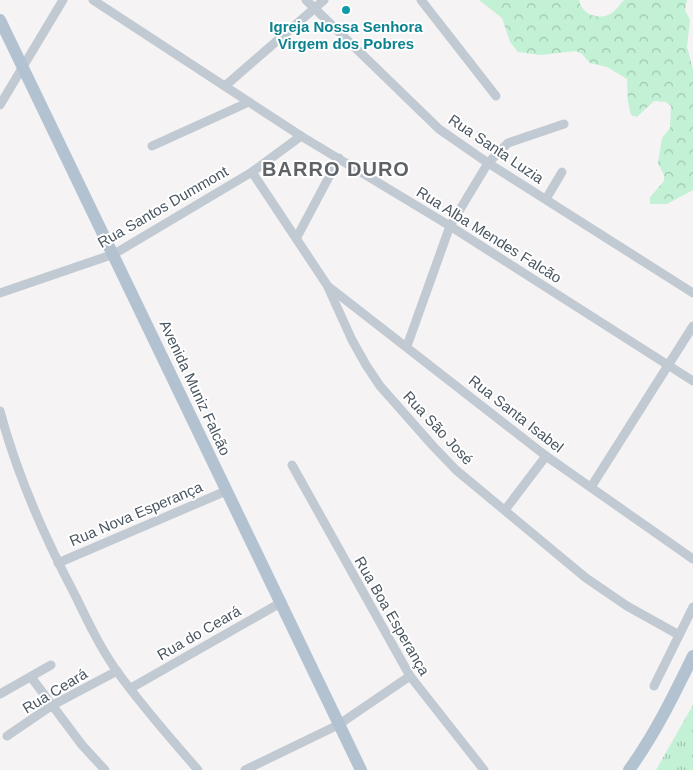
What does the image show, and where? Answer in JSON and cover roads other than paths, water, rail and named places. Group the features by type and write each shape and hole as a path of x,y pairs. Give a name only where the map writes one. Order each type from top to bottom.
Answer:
{"main road":[{"name":"Avenida Muniz Falcão","path":"0,20 22,69 114,254 226,491 282,602 338,725 361,770"},
{"path":"629,770 644,750 693,656"}],"street":[{"path":"0,105 63,0"},
{"name":"Rua Alba Mendes Falcão","path":"93,0 301,136 450,226 693,381"},
{"name":"Rua Santa Luzia","path":"306,0 439,129 488,163 693,293"},
{"path":"225,86 324,0"},
{"path":"421,0 496,96"},
{"path":"152,146 249,102"},
{"path":"407,346 450,226 488,163 508,143 564,124"},
{"name":"Rua Santos Dummont","path":"0,293 114,254 252,172 301,136"},
{"path":"297,237 339,158"},
{"name":"Rua São José","path":"252,172 297,237 327,285 352,340 380,386 456,470 601,589 627,606 679,634"},
{"path":"546,199 562,172"},
{"name":"Rua Santa Isabel","path":"327,285 546,456 693,559"},
{"path":"591,487 693,326"},
{"path":"0,411 15,463 58,563 101,646 117,671 198,770"},
{"path":"505,510 546,456"},
{"name":"Rua Boa Esperança","path":"292,465 410,676 484,770"},
{"name":"Rua Nova Esperança","path":"58,563 109,545 226,491"},
{"name":"Rua do Ceará","path":"131,688 282,602"},
{"path":"654,686 693,607"},
{"path":"0,694 50,665"},
{"name":"Rua Ceará","path":"7,736 51,706 117,671"},
{"path":"245,770 338,725 410,676"},
{"path":"31,677 51,706 105,770"}],"place":[{"name":"Igreja Nossa Senhora Virgem dos Pobres","path":"346,10"}],"district":[{"name":"BARRO DURO","path":"336,169"}]}
